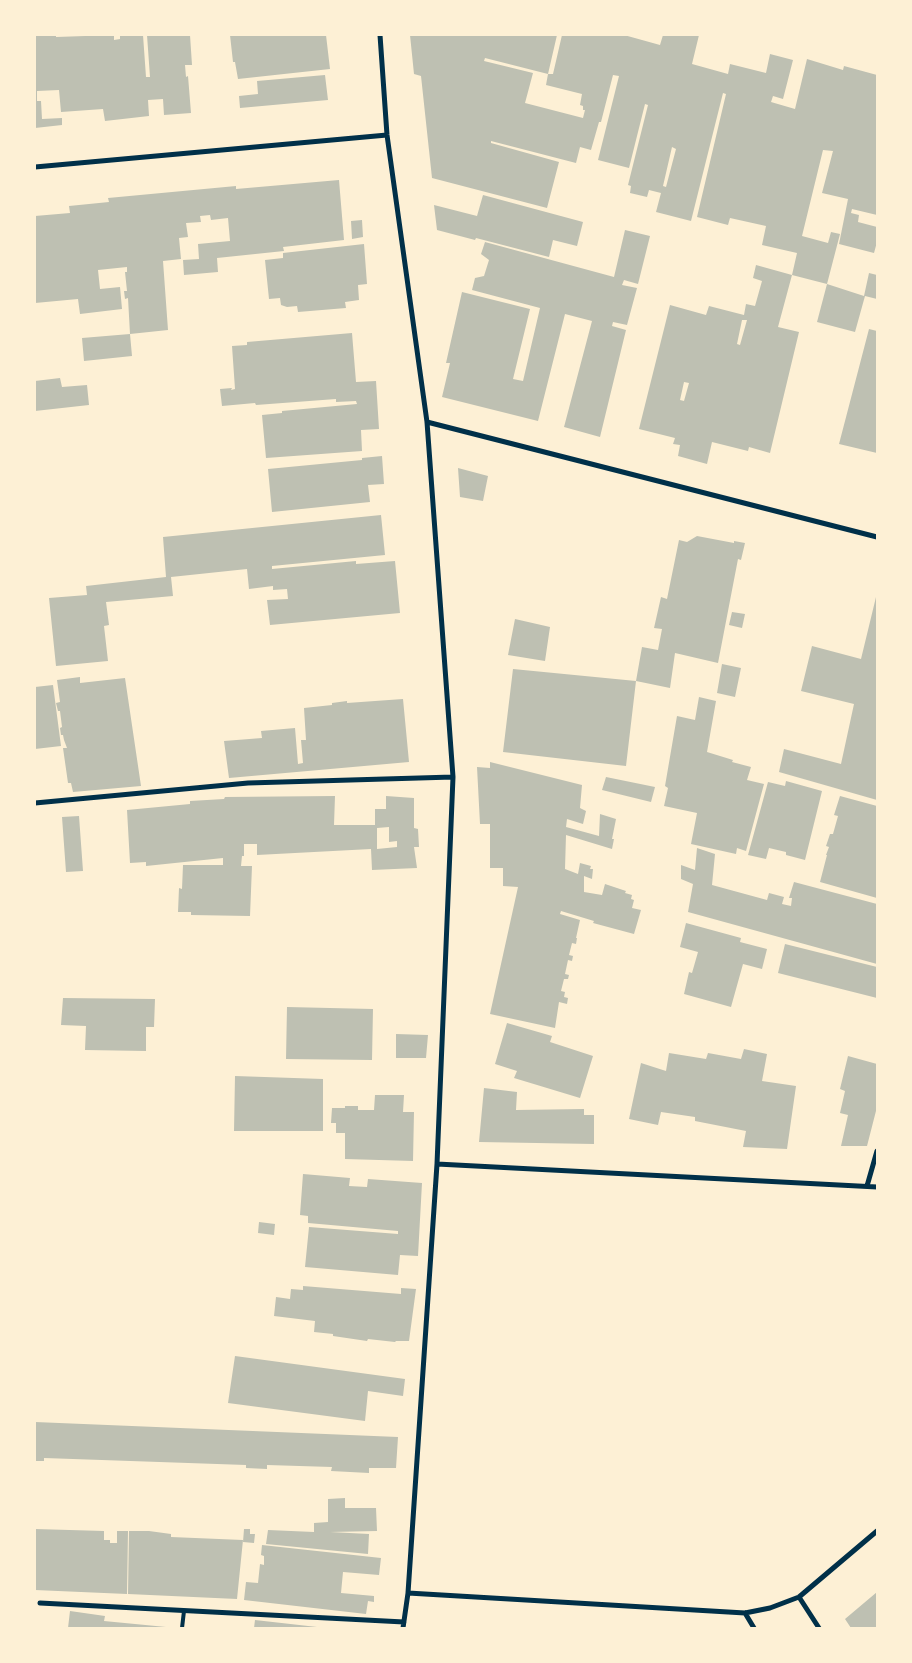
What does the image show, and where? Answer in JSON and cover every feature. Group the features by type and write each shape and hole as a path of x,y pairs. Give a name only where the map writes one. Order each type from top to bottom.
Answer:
{"street":[{"path":"40,1603 404,1625 408,1593 437,1164 453,776 427,422 387,135 380,35"},
{"path":"35,167 387,135"},
{"path":"427,422 877,537"},
{"path":"35,803 248,783 453,776"},
{"path":"867,1186 877,1150"},
{"path":"437,1164 877,1187"},
{"path":"408,1593 744,1612 770,1608 799,1597 877,1531"},
{"path":"799,1597 819,1628"},
{"path":"744,1612 754,1628"}],"lane":[{"path":"182,1628 184,1611"}],"building":[{"path":"35,35 56,35 56,37 114,35 114,40 120,39 120,35 143,35 146,77 150,77 147,35 190,35 192,65 185,65 186,77 188,76 191,113 164,115 163,99 148,100 149,116 105,121 103,109 61,112 59,90 37,91 37,101 41,101 42,119 62,118 62,125 35,128"},
{"path":"230,35 326,35 330,69 238,79 235,62 233,62"},
{"path":"410,35 557,35 548,74 553,74 562,35 624,35 660,45 663,35 699,35 692,64 728,74 730,64 766,73 770,54 793,60 783,99 773,96 771,102 795,109 807,59 843,70 844,66 877,75 877,215 852,209 851,213 859,215 858,222 877,227 877,242 874,253 839,244 848,199 822,193 833,151 823,150 802,236 828,243 831,232 840,234 827,284 792,275 797,253 762,245 766,226 730,218 728,225 697,217 726,94 723,93 691,221 656,212 661,193 649,190 647,197 630,193 631,186 628,185 648,105 645,104 629,168 598,160 619,76 613,75 601,122 599,122 591,150 580,147 576,163 491,141 491,143 559,162 547,208 432,178 421,76 414,74","holes":["485,58 548,74 546,85 582,94 580,105 585,110 583,118 525,103 533,73 484,61","672,147 676,149 666,187 663,186"]},
{"path":"325,75 328,100 240,108 239,96 258,94 257,81"},
{"path":"339,180 344,240 283,247 284,251 217,258 218,272 184,275 183,260 199,259 198,244 230,241 228,218 211,220 210,215 200,216 201,222 186,223 188,237 179,238 181,259 163,261 168,330 130,334 128,298 125,299 124,291 127,291 125,272 127,272 127,267 98,270 100,289 120,287 122,309 80,314 78,299 35,303 35,216 70,213 69,206 109,202 108,198 236,186 236,189"},
{"path":"483,195 583,222 577,246 553,240 549,257 437,230 434,205 477,216"},
{"path":"362,220 363,237 352,239 351,221"},
{"path":"625,230 650,236 638,284 624,280 622,285 637,288 627,325 613,322 612,326 626,330 600,437 564,427 592,321 565,314 538,421 442,397 450,363 446,363 462,292 530,309 513,379 523,381 540,308 472,290 475,278 484,276 489,260 481,254 485,242 614,277"},
{"path":"364,244 367,284 358,285 359,300 345,302 346,308 298,312 297,306 287,307 281,305 280,298 269,299 265,260 283,258 283,253"},
{"path":"756,265 792,275 778,327 799,332 770,453 749,447 748,451 712,442 707,464 678,456 680,445 673,444 675,438 639,429 670,305 706,315 709,306 744,315 746,304 755,306 762,281 753,278","holes":["742,320 747,320 740,345 737,344","684,382 689,383 684,401 680,400"]},
{"path":"869,273 877,275 877,299 865,296 855,332 817,322 827,284 864,296"},
{"path":"869,329 877,331 877,453 839,444"},
{"path":"352,333 356,382 376,381 379,429 361,430 362,451 266,458 262,415 282,413 282,411 357,404 356,401 336,402 336,399 222,406 220,389 235,389 232,346 247,345 247,342"},
{"path":"130,334 132,356 84,361 82,338"},
{"path":"60,378 62,387 87,385 89,405 35,411 35,381"},
{"path":"382,456 384,484 368,485 370,502 272,512 268,469 362,460 362,458"},
{"path":"458,468 488,476 483,501 460,497"},
{"path":"381,515 385,555 272,566 272,569 356,561 356,564 395,561 400,613 270,625 267,600 288,599 287,589 273,590 273,586 249,589 247,569 171,577 173,596 106,602 109,625 104,626 108,661 56,666 49,598 87,595 86,586 166,577 163,537"},
{"path":"697,536 734,543 734,541 745,543 741,560 738,559 718,663 675,653 670,688 636,681 642,647 658,650 662,629 654,628 661,597 667,599 679,540 687,542"},
{"path":"876,597 877,800 779,772 784,749 841,764 854,704 801,691 812,646 861,659"},
{"path":"732,612 745,614 742,628 729,625"},
{"path":"515,619 550,627 545,661 508,655"},
{"path":"722,664 741,668 735,697 717,693"},
{"path":"513,669 636,681 626,766 503,752"},
{"path":"80,677 80,683 125,678 141,786 73,792 71,783 68,783 63,748 67,748 63,735 61,735 60,711 58,711 56,703 60,702 57,680"},
{"path":"53,685 61,746 35,749 35,687"},
{"path":"699,697 716,701 707,752 751,767 747,780 764,784 746,851 737,848 736,854 691,844 697,813 664,806 668,788 665,786 677,716 695,720"},
{"path":"403,699 409,762 229,778 224,741 262,738 261,731 295,728 298,764 303,763 301,740 306,740 304,708 332,705 332,703 347,701 347,703"},
{"path":"490,762 582,785 580,808 586,811 583,824 567,819 566,827 599,836 600,814 616,819 612,849 566,835 565,869 578,874 580,863 591,866 590,869 593,869 592,879 584,876 584,892 602,895 605,884 632,895 631,899 634,900 632,908 641,910 634,934 593,923 594,921 561,911 560,914 580,920 576,944 572,943 569,955 573,956 572,961 568,960 565,974 569,975 568,979 564,979 561,991 565,992 564,997 568,998 567,1004 559,1002 555,1028 490,1014 518,887 503,886 503,868 490,868 490,824 480,824 477,767 490,768"},
{"path":"606,777 655,787 651,802 602,790"},
{"path":"786,781 822,791 805,860 786,855 786,852 769,848 766,859 748,855 768,782 785,786"},
{"path":"335,796 334,825 375,825 375,809 386,809 386,796 414,798 414,828 418,829 419,847 414,847 417,868 372,870 371,849 257,855 257,844 244,844 244,856 242,856 241,866 252,866 250,916 191,915 191,912 178,912 179,888 182,889 183,865 223,865 223,858 146,866 146,862 130,863 127,810 190,804 190,801 224,799 225,797","holes":["389,827 389,842 397,841 397,847 377,849 377,828"]},
{"path":"840,796 877,806 877,898 820,882 829,847 826,846 830,834 833,834 838,816 834,815"},
{"path":"79,816 83,871 66,872 62,817"},
{"path":"697,848 715,854 712,885 767,900 769,893 784,897 782,904 791,906 792,898 789,898 794,882 877,904 877,964 688,912 693,884 681,879 681,865 695,870"},
{"path":"686,923 741,938 740,942 767,949 762,969 743,964 731,1007 684,994 689,972 692,973 698,952 680,947"},
{"path":"785,944 877,967 877,998 778,973"},
{"path":"63,998 155,999 154,1027 146,1027 146,1051 85,1050 86,1026 61,1025"},
{"path":"287,1007 373,1009 372,1060 286,1059"},
{"path":"507,1023 552,1036 550,1042 593,1056 580,1098 514,1078 517,1071 495,1064"},
{"path":"396,1034 428,1035 426,1058 396,1058"},
{"path":"744,1049 767,1054 762,1081 796,1086 787,1149 743,1147 746,1131 695,1121 695,1117 661,1112 658,1125 629,1119 641,1063 666,1071 669,1053 706,1059 708,1053 741,1059"},
{"path":"848,1056 877,1064 877,1107 867,1146 841,1146 848,1115 840,1113 845,1091 840,1089"},
{"path":"235,1076 323,1079 323,1131 234,1131"},
{"path":"484,1088 517,1092 516,1110 584,1109 584,1115 594,1115 594,1144 479,1142"},
{"path":"375,1095 404,1095 403,1112 414,1112 413,1161 345,1159 345,1133 336,1133 336,1123 331,1123 332,1108 358,1106 358,1110 374,1110"},
{"path":"303,1174 350,1178 349,1186 367,1187 368,1179 422,1183 418,1256 400,1255 398,1275 305,1267 309,1227 398,1234 398,1231 308,1223 308,1216 300,1215"},
{"path":"259,1222 275,1224 274,1235 258,1233"},
{"path":"303,1286 401,1294 401,1288 416,1289 409,1341 395,1342 368,1339 367,1341 333,1336 333,1334 314,1332 315,1321 274,1316 276,1297 290,1299 291,1289 303,1290"},
{"path":"235,1356 405,1379 403,1396 368,1391 365,1421 228,1403"},
{"path":"35,1422 398,1437 396,1468 369,1468 369,1473 331,1471 332,1467 267,1465 267,1469 246,1468 246,1465 44,1458 44,1461 35,1461"},
{"path":"345,1498 345,1508 376,1508 377,1531 330,1532 369,1534 368,1554 266,1544 268,1530 314,1532 314,1523 328,1522 328,1499"},
{"path":"35,1529 104,1531 104,1540 110,1540 110,1543 117,1543 117,1531 128,1531 127,1594 35,1590"},
{"path":"244,1529 250,1529 250,1534 255,1534 254,1543 243,1542"},
{"path":"129,1531 171,1534 171,1537 243,1540 237,1599 128,1594"},
{"path":"262,1545 381,1558 379,1575 343,1572 341,1593 374,1596 374,1602 368,1601 366,1614 244,1600 246,1582 258,1583 260,1564 264,1565 264,1556 261,1555"},
{"path":"877,1592 877,1628 851,1628 845,1619"},
{"path":"70,1611 105,1616 104,1621 166,1628 68,1628"},
{"path":"255,1620 317,1627 317,1628 254,1628"}]}
